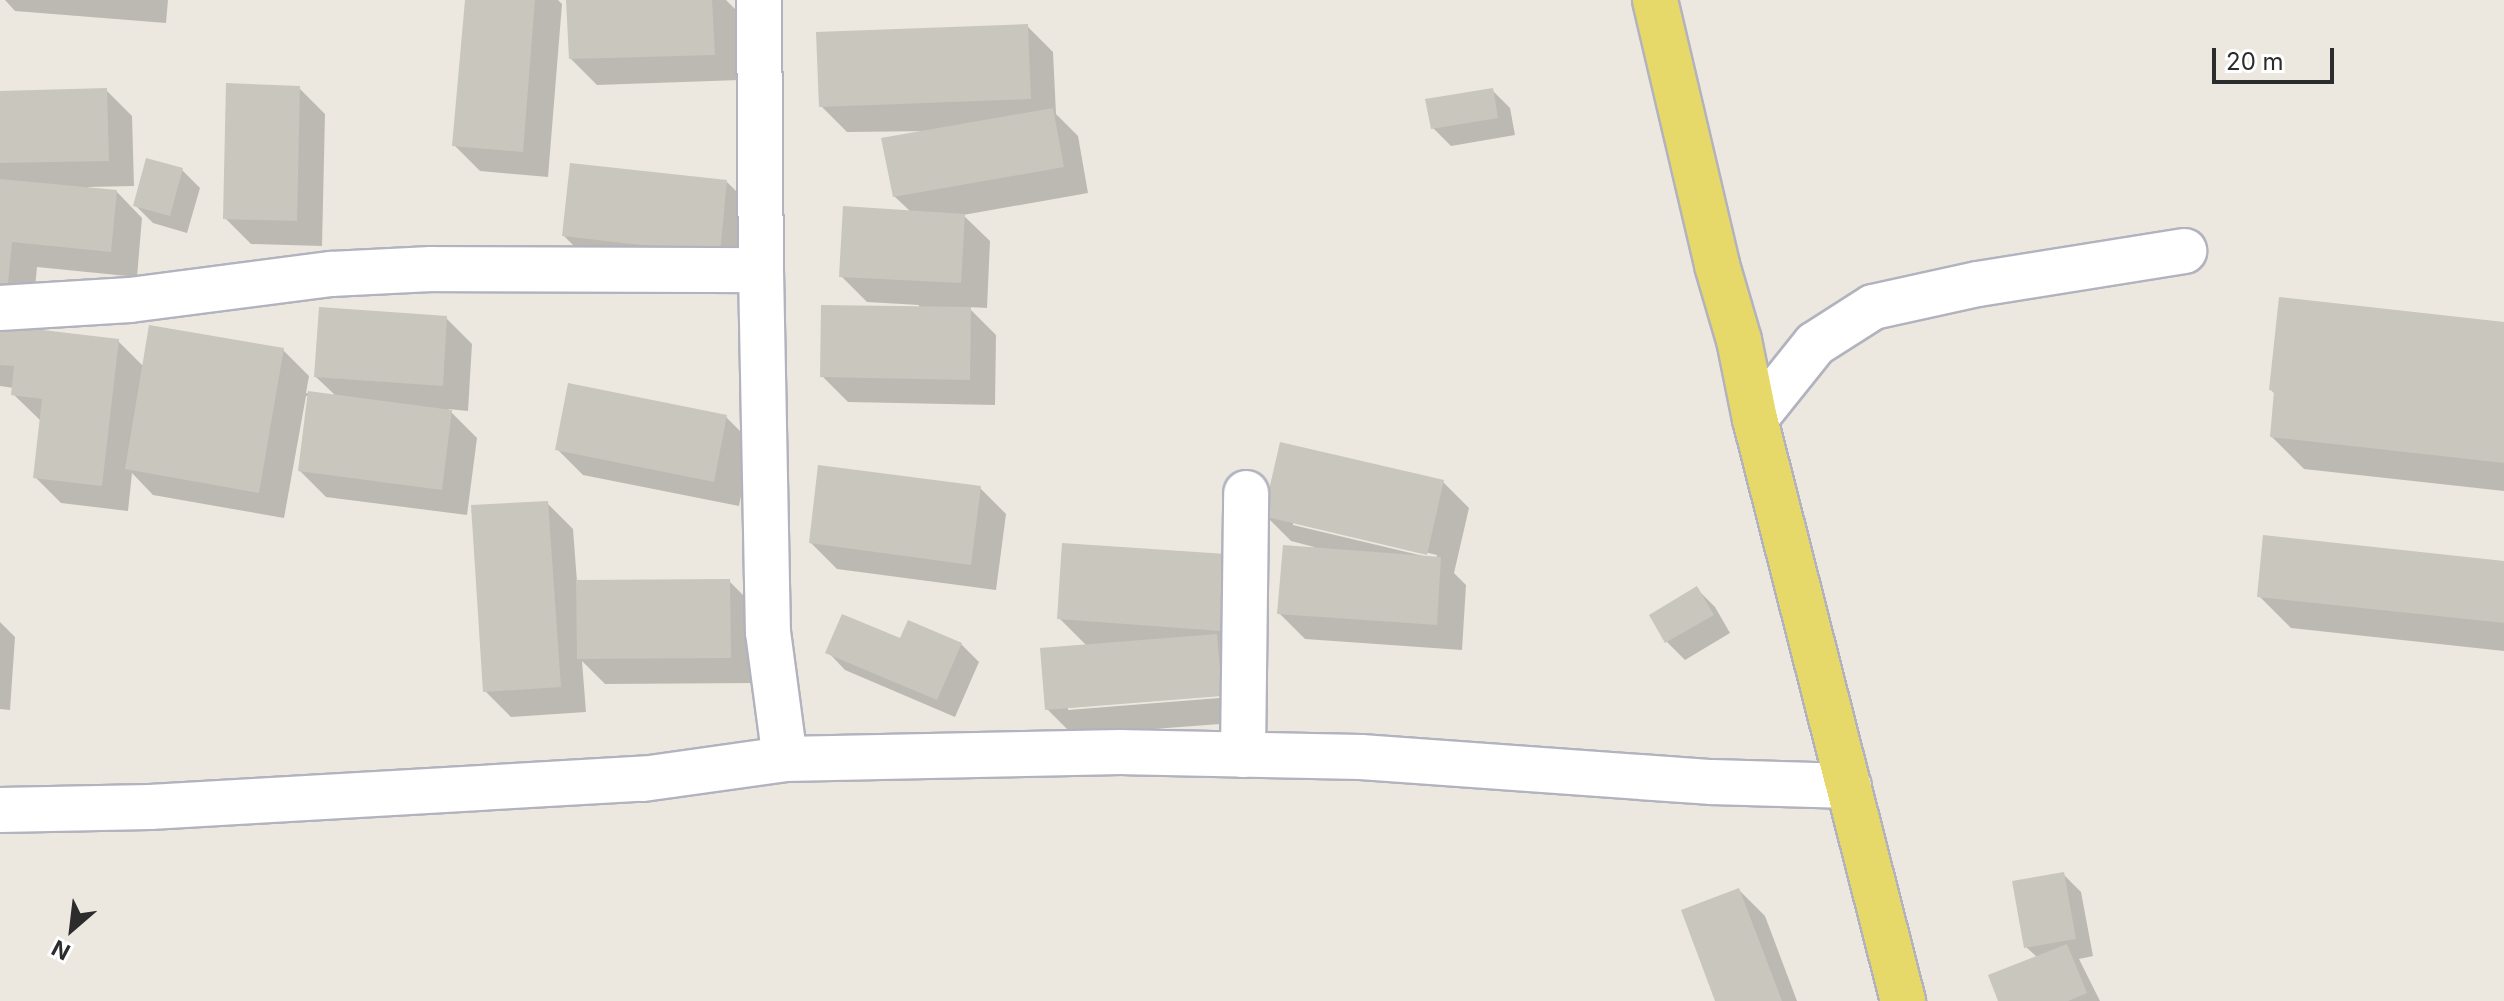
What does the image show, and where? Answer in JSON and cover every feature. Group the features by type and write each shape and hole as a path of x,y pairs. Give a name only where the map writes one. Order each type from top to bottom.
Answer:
{"main road":[{"path":"1655,0 1717,265 1739,340 1755,419 1903,1001"}],"street":[{"path":"759,0 768,632 785,759"},
{"path":"1755,419 1815,344 1873,307 1978,284 2184,251"},
{"path":"0,308 130,300 331,274 402,270 761,270"},
{"path":"1243,755 1246,493"},
{"path":"0,810 150,807 643,779 785,759 1121,752 1361,757 1712,782 1849,786"}],"building":[{"path":"465,0 535,0 523,152 452,146"},
{"path":"566,0 712,0 715,55 569,59"},
{"path":"1028,24 1031,99 819,107 816,32"},
{"path":"226,83 300,86 297,221 223,219"},
{"path":"107,88 109,161 0,163 0,91"},
{"path":"1493,88 1498,118 1431,129 1425,99"},
{"path":"1053,108 1064,167 893,197 881,138"},
{"path":"146,158 183,168 170,216 133,206"},
{"path":"570,163 727,180 720,254 562,236"},
{"path":"0,179 117,190 111,252 12,242 8,284 0,283"},
{"path":"843,206 965,214 961,283 839,277"},
{"path":"2279,297 2504,322 2504,463 2270,437 2274,391 2269,390"},
{"path":"821,305 971,307 970,380 820,377"},
{"path":"319,307 447,316 443,386 314,377"},
{"path":"0,325 119,339 102,486 33,478 42,399 11,395 14,366 0,365"},
{"path":"149,325 284,348 259,493 125,469"},
{"path":"568,383 727,415 714,482 555,450"},
{"path":"308,391 452,410 442,490 298,471"},
{"path":"1280,442 1444,480 1427,555 1263,516"},
{"path":"818,465 981,486 971,565 809,543"},
{"path":"548,501 561,687 483,692 471,505"},
{"path":"2263,535 2504,561 2504,623 2257,597"},
{"path":"1062,543 1226,554 1221,631 1057,619"},
{"path":"1283,545 1441,557 1437,625 1277,614"},
{"path":"730,579 731,658 577,659 576,580"},
{"path":"1697,586 1714,615 1665,643 1649,615"},
{"path":"842,614 900,638 908,620 962,643 937,700 825,653"},
{"path":"1217,634 1222,696 1045,710 1040,648"},
{"path":"2064,872 2076,939 2024,948 2012,881"},
{"path":"1739,888 1782,1001 1715,1001 1681,910"},
{"path":"2067,944 2087,993 2068,1001 1998,1001 1988,975"}]}
